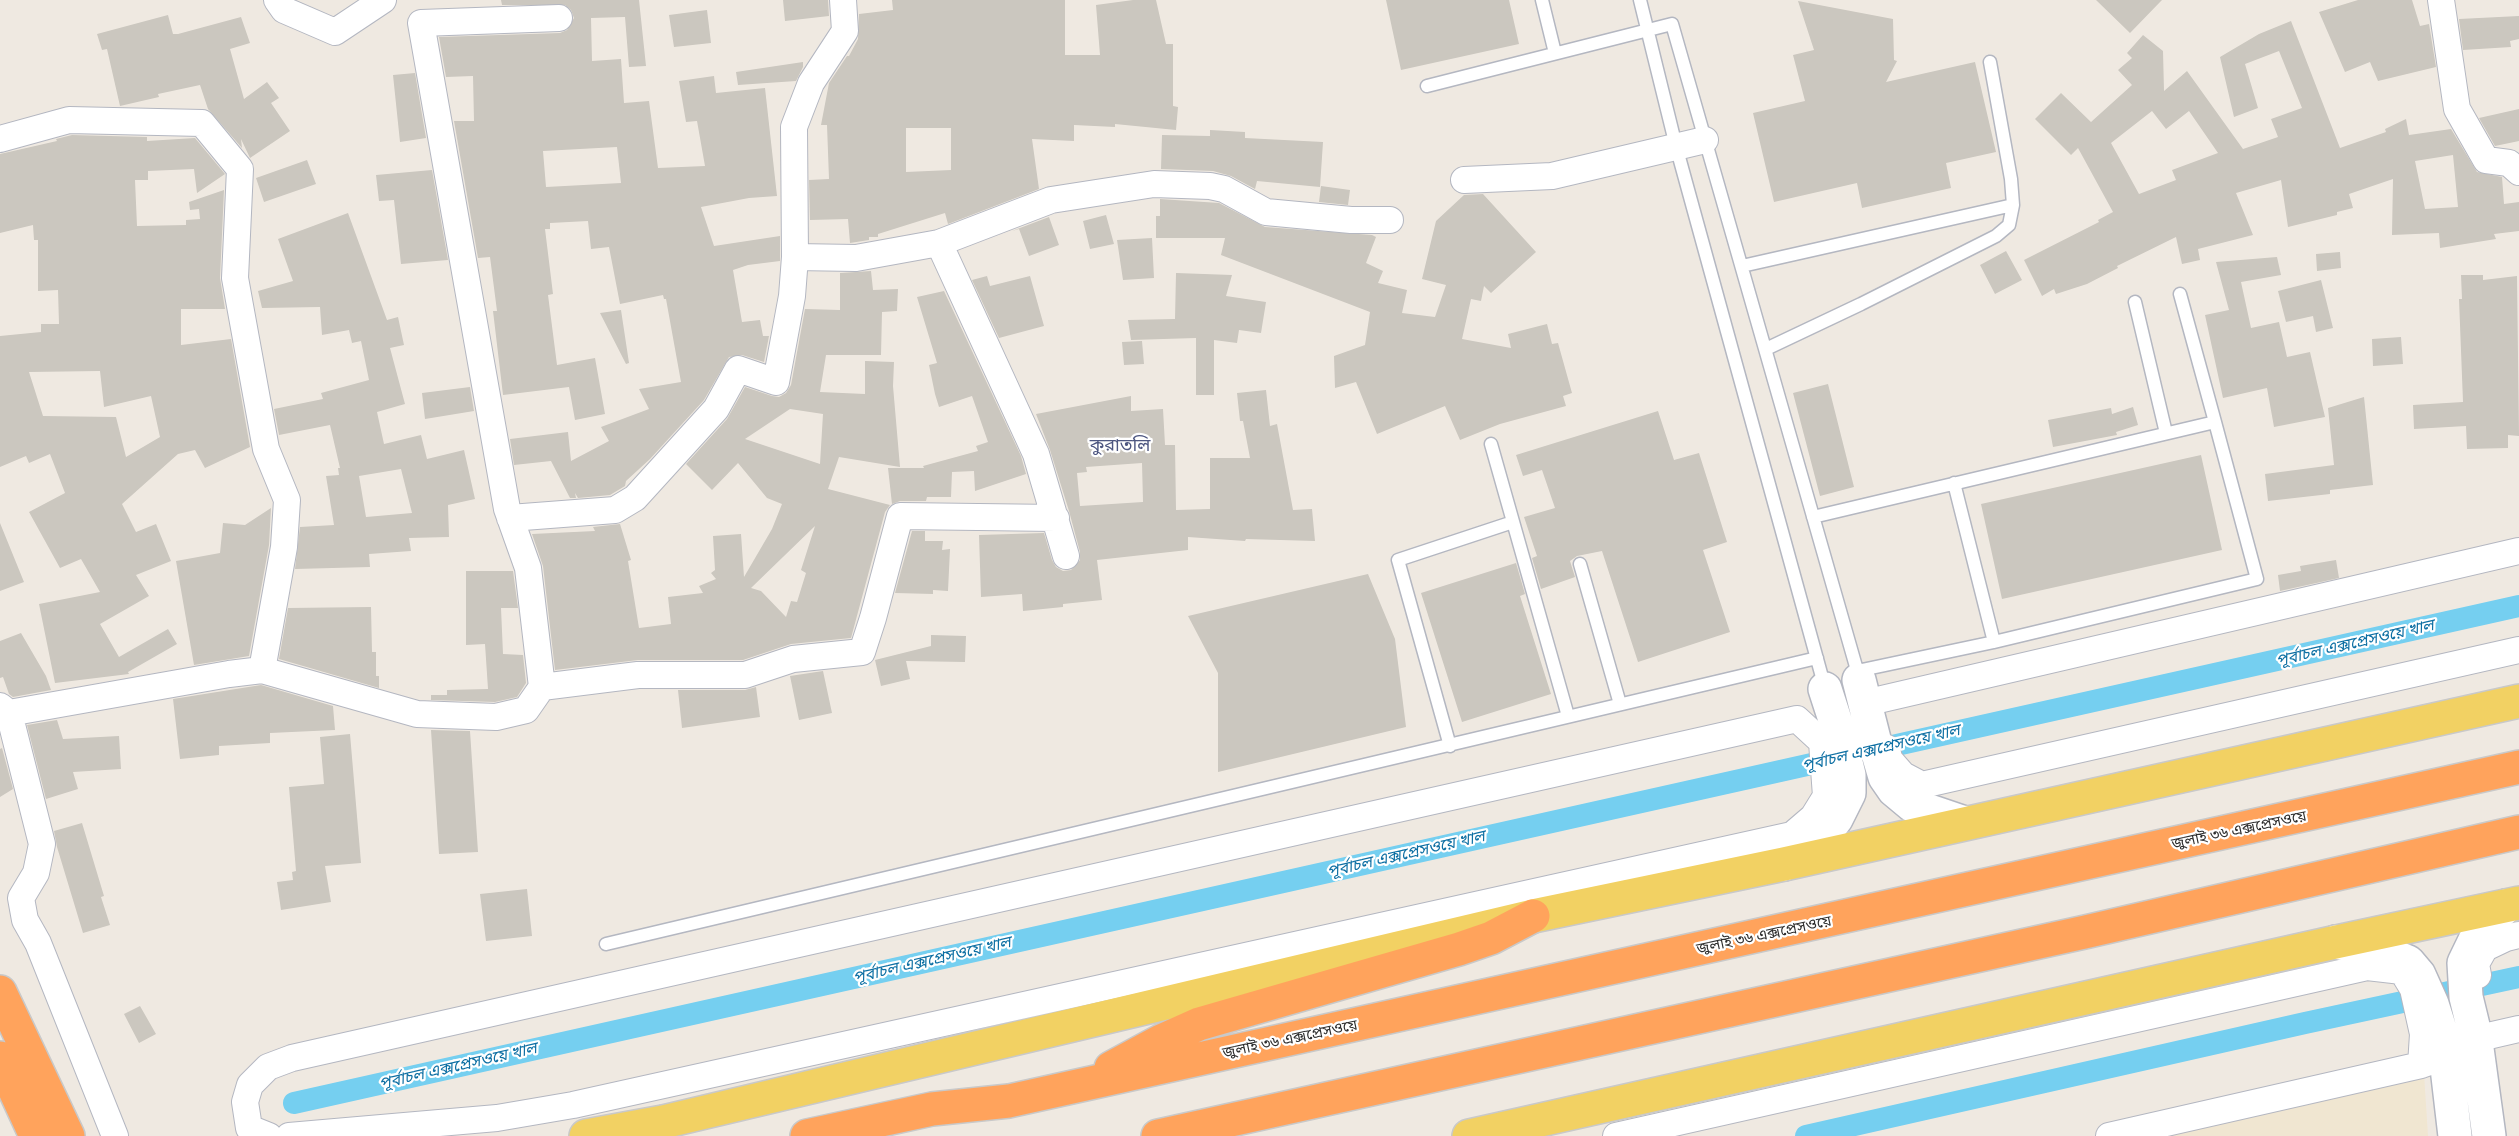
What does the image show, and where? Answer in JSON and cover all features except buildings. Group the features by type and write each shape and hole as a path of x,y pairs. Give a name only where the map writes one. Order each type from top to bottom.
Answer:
{"highway":[{"name":"জুলাই ৩৬ এক্সপ্রেসওয়ে","path":"1009,1101 2519,767"},
{"path":"1158,1136 2085,932 2519,832"},
{"path":"1069,1087 1199,1024 1459,949 1491,938 1533,916"},
{"path":"0,992 68,1136"},
{"path":"0,1058 36,1136"},
{"path":"807,1136 932,1109 1009,1101"},
{"path":"910,1136 1009,1101"}],"main road":[{"path":"586,1136 663,1122 1533,916 1784,864 2519,701"},
{"path":"1476,1136 2512,904"}],"street":[{"path":"277,0 284,10 335,32 383,0"},
{"path":"510,518 615,510 641,492 716,409 738,369 776,382 792,296 795,257 794,127 811,83 845,31 843,0"},
{"path":"2441,0 2457,109 2486,160 2509,163 2519,172"},
{"path":"115,1136 38,943 25,920 21,898 36,873 42,844 5,709 262,670 417,714 496,717 526,710 542,687 528,568 510,518 421,22 559,18"},
{"path":"0,139 69,120 202,123 240,170 235,278 266,449 287,500 284,547 262,670"},
{"path":"1464,180 1552,176 1705,140"},
{"path":"795,257 856,258 939,243 1051,200 1154,184 1210,186 1224,189 1266,212 1390,220"},
{"path":"939,243 976,328 1036,454 1066,556"},
{"path":"542,687 638,675 745,675 793,659 862,652 900,516 1056,518"},
{"path":"1965,823 1917,795 1894,790 1885,777 1865,689 2518,550"},
{"path":"1917,795 2519,650"},
{"path":"289,1136 497,1118 596,1100 1792,835 1813,817 1849,793 1849,775 1838,726 1825,689"},
{"path":"269,1136 249,1128 245,1102 250,1085 268,1067 292,1058 1797,719 1822,742 1831,807 1811,847 1784,864"},
{"path":"2456,1136 2457,1040 2470,963 2479,932 2512,904"},
{"path":"2470,963 2486,948 2506,938 2519,935"},
{"path":"2336,942 2381,951 2408,962 2411,973 2457,1040 2490,1136"},
{"path":"1616,1136 2367,967 2411,973"},
{"path":"2109,1136 2457,1040 2519,1029"},
{"path":"1559,1136 1561,1128 1584,1110"}],"lane":[{"path":"1542,0 1555,54"},
{"path":"1640,0 1676,146 1825,689"},
{"path":"1427,86 1672,24 1813,517 1865,689 1994,642 2257,579 2180,294"},
{"path":"1766,349 1996,236 2009,225 2013,205 2011,179 1990,62"},
{"path":"1742,266 2013,205"},
{"path":"2135,302 2166,433"},
{"path":"1813,517 2215,422"},
{"path":"1491,444 1568,716"},
{"path":"1954,483 1994,642"},
{"path":"1450,746 1398,560 1513,522"},
{"path":"1580,564 1620,704"},
{"path":"606,944 1817,658"}],"shaded area":[{"path":"2424,1073 2428,1136 2150,1136"}],"waterway":[{"name":"পূর্বাচল এক্সপ্রেসওয়ে খাল","path":"294,1103 2519,606"},
{"name":"পূর্বাচল এক্সপ্রেসওয়ে খাল","path":"1806,1136 2519,977"}],"district":[{"name":"কুরাতলি","path":"1120,445"}]}
